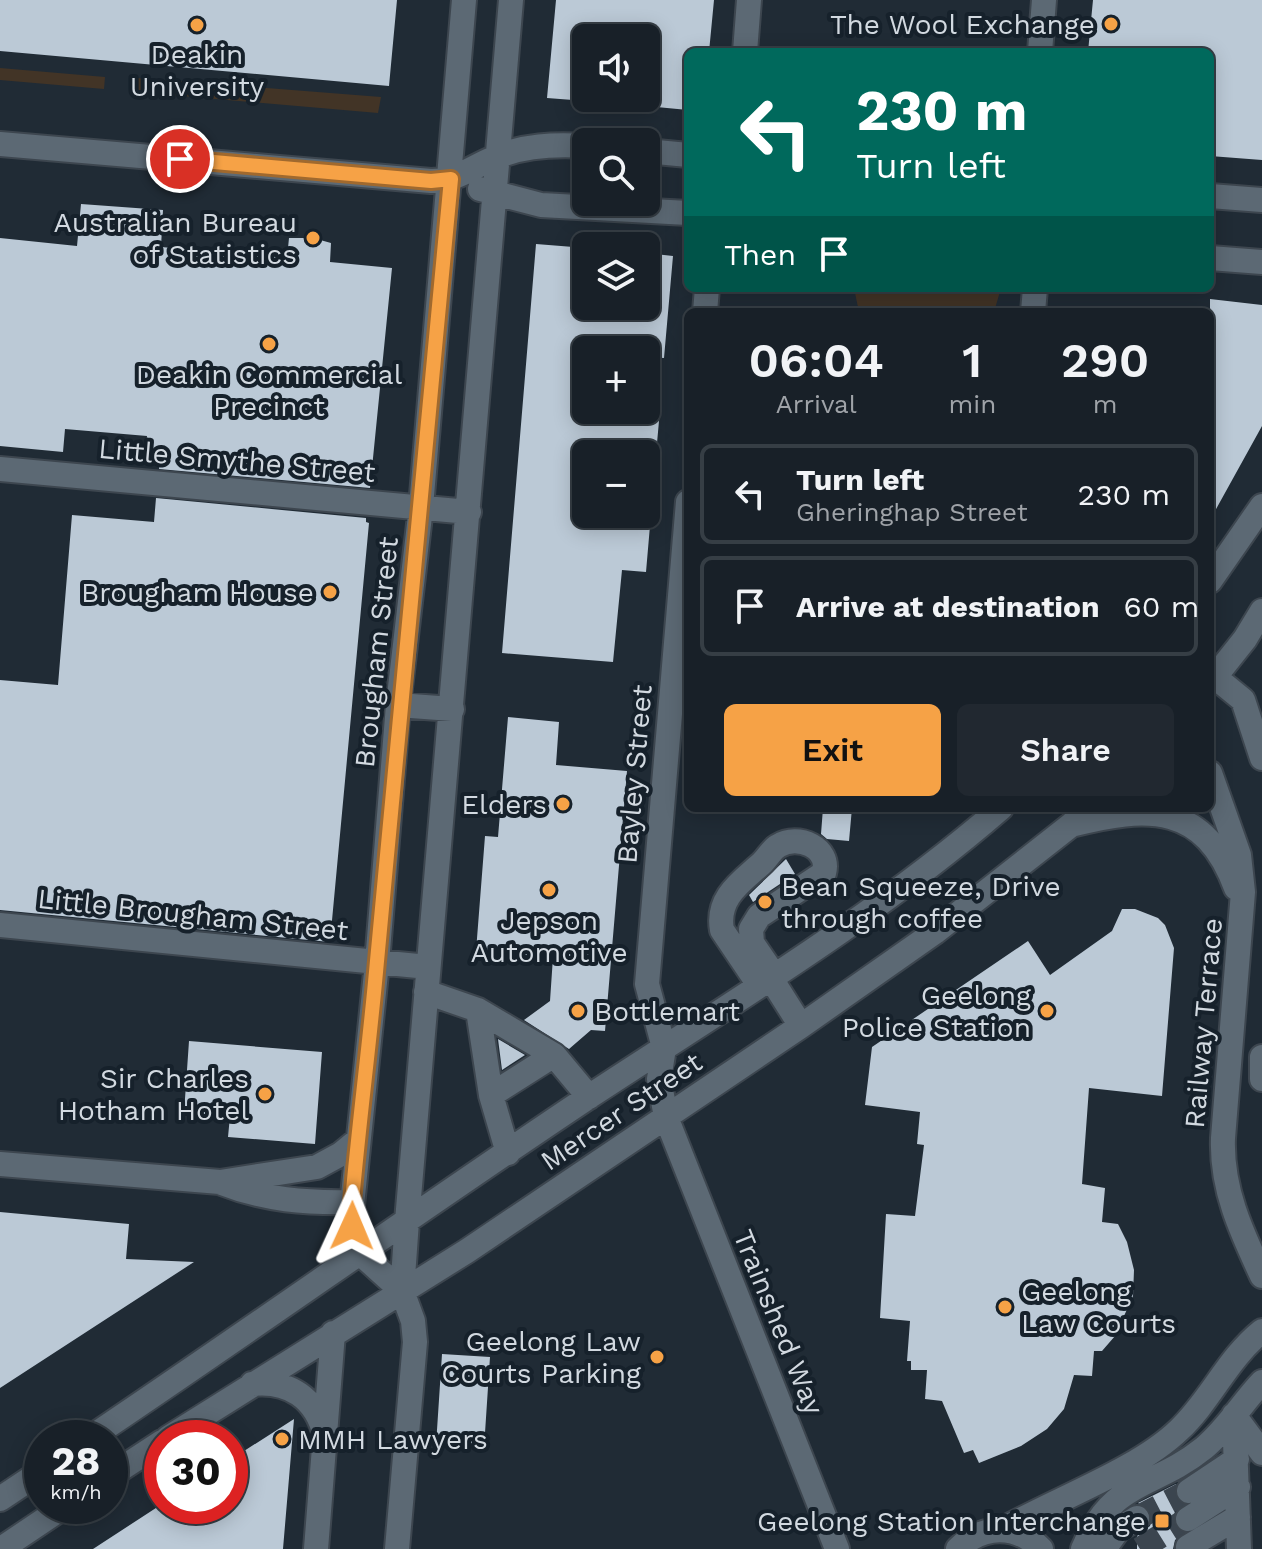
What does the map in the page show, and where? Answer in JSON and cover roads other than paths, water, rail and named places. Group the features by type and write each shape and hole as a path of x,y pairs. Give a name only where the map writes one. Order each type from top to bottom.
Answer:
{"street":[{"name":"Brougham Street","path":"361,1254 351,1220 352,1202 377,963 398,705 421,507 464,0"},
{"path":"397,1549 415,1342 413,1321 402,1291 407,1221 511,0"},
{"path":"745,48 749,0"},
{"path":"1040,48 1044,0"},
{"path":"0,144 420,181 451,179 496,157 534,147 572,146"},
{"path":"660,152 684,155"},
{"path":"451,179 493,194 541,205 684,213"},
{"path":"1214,196 1262,200"},
{"path":"1214,258 1262,262"},
{"name":"Little Smythe Street","path":"0,469 469,512"},
{"path":"1214,575 1262,506"},
{"name":"Bayley Street","path":"666,1117 659,1079 664,1048 647,984 684,549"},
{"path":"1214,674 1262,611"},
{"path":"1214,678 1239,695 1247,707 1262,758"},
{"path":"398,705 452,709"},
{"name":"Railway Terrace","path":"1214,784 1239,855 1243,876 1222,1154 1230,1202 1262,1276"},
{"name":"Mercer Street","path":"117,1420 589,1097 901,890 996,812"},
{"name":"Mercer Street","path":"196,1420 402,1291 801,1026 935,932 1085,812"},
{"path":"1071,825 1131,812 1156,812 1183,820 1210,842 1227,867 1239,897 1242,918"},
{"path":"768,979 752,943 751,929 759,916 824,873 824,855 818,848 805,843 779,845 734,886 725,904 722,930 768,979 801,1026"},
{"name":"Little Brougham Street","path":"0,925 377,963 427,980 554,1055 589,1097"},
{"path":"478,1010 491,1095 508,1153"},
{"path":"491,1095 554,1055"},
{"path":"1262,1057 1262,1079"},
{"name":"Trainshed Way","path":"666,1117 837,1549"},
{"path":"0,1164 220,1182 317,1167 358,1140"},
{"path":"220,1182 260,1196 301,1202 352,1202"},
{"path":"361,1254 402,1291"},
{"path":"958,1549 982,1533 1002,1530 1103,1478 1167,1440 1193,1414 1228,1365 1262,1331"},
{"path":"316,1549 327,1445 333,1333"},
{"path":"1083,1549 1094,1525 1114,1500 1198,1452 1262,1382"},
{"path":"252,1384 282,1385 304,1397 316,1410 327,1445"},
{"path":"1234,1415 1262,1453"},
{"path":"1234,1415 1238,1548"},
{"path":"1189,1491 1237,1459"},
{"path":"0,1499 24,1483"},
{"path":"1188,1519 1238,1487"},
{"path":"1188,1547 1238,1517"},
{"path":"1104,1549 1118,1530 1137,1518"},
{"path":"1,1549 38,1524"},
{"path":"1002,1530 1028,1537 1041,1549"}],"tunnel":[{"path":"1137,1518 1189,1491"},
{"path":"1140,1549 1188,1519"}],"place":[{"name":"The Wool Exchange","path":"1111,24"},
{"name":"Deakin University","path":"197,25"},
{"name":"Australian Bureau of Statistics","path":"313,238"},
{"name":"Deakin Commercial Precinct","path":"269,344"},
{"name":"Brougham House","path":"330,592"},
{"name":"Elders","path":"563,804"},
{"name":"Jepson Automotive","path":"549,890"},
{"name":"Bean Squeeze, Drive through coffee","path":"765,902"},
{"name":"Bottlemart","path":"578,1011"},
{"name":"Geelong Police Station","path":"1047,1011"},
{"name":"Sir Charles Hotham Hotel","path":"265,1094"},
{"name":"Geelong Law Courts","path":"1005,1307"},
{"name":"Geelong Law Courts Parking","path":"657,1357"},
{"name":"MMH Lawyers","path":"282,1439"},
{"name":"Geelong Station Interchange","path":"1162,1521"}]}
